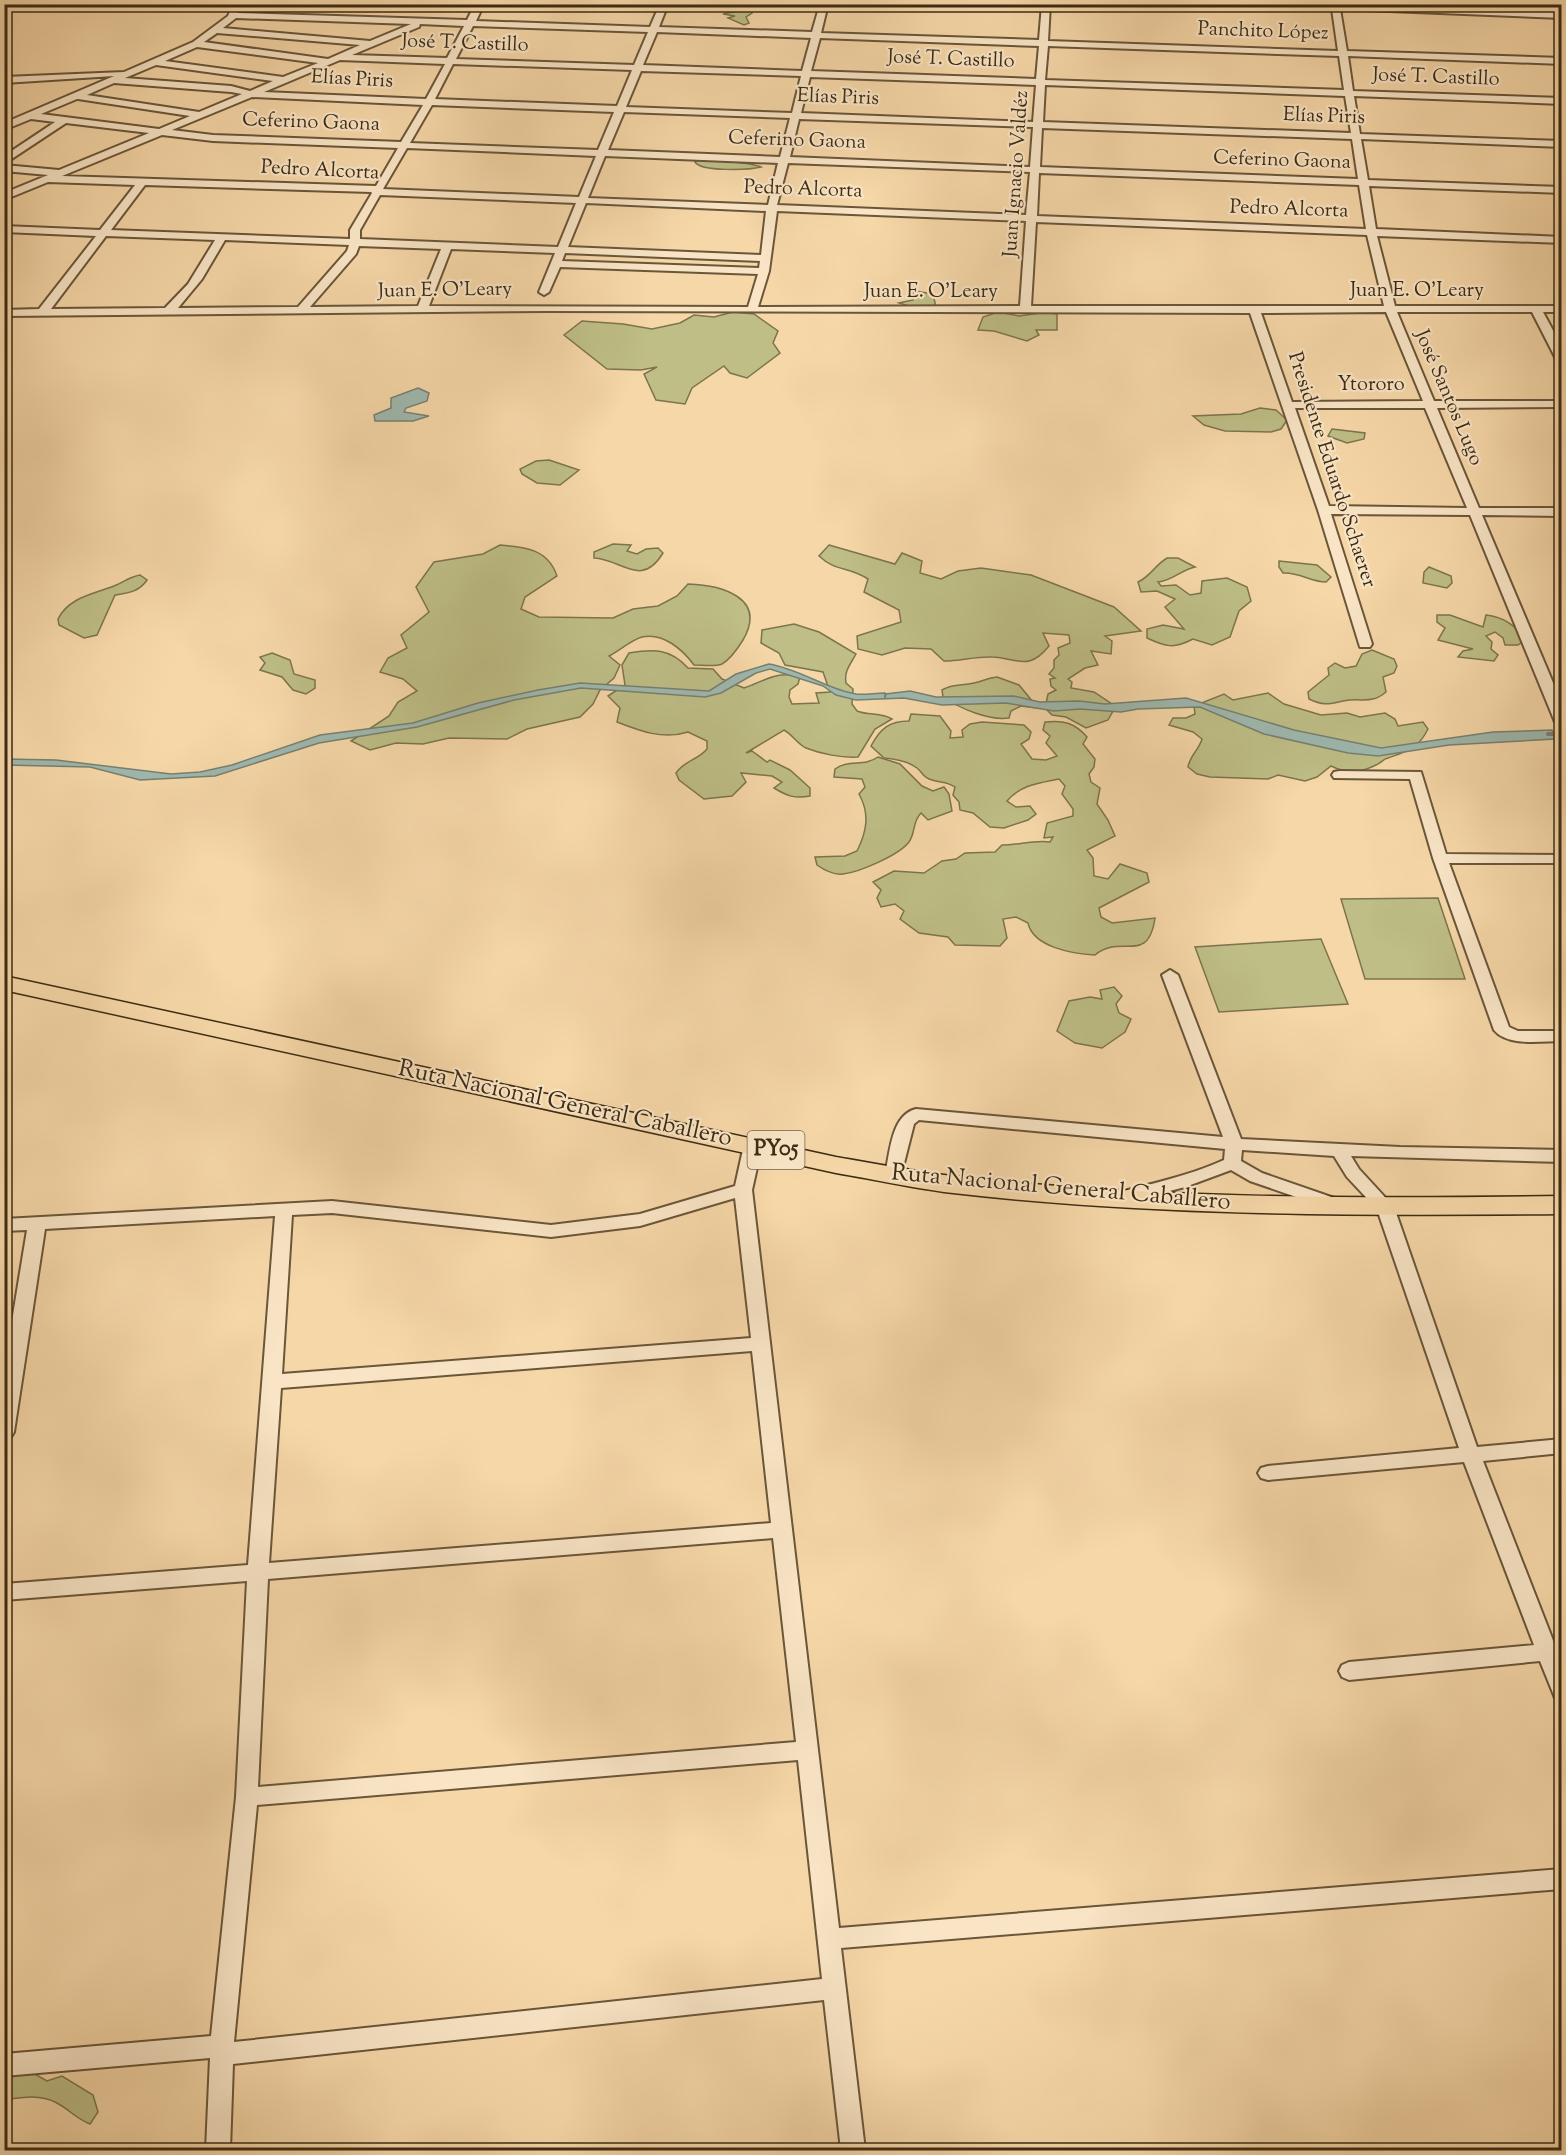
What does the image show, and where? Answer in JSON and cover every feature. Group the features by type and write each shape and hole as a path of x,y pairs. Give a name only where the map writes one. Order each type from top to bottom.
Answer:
{"highway":[{"name":"Ruta Nacional General Caballero","path":"4,983 753,1144 836,1165 943,1183 1119,1198 1341,1206 1562,1205"}],"street":[{"path":"4,127 197,44 233,15 236,4"},
{"path":"4,197 423,22 411,5 330,4"},
{"path":"301,310 352,252 355,230 429,102 480,4"},
{"path":"544,292 664,4"},
{"path":"752,310 764,271 772,207 824,4"},
{"name":"Juan Ignacio Valdéz","path":"1025,310 1046,4"},
{"path":"1261,4 1562,15"},
{"name":"José Santos Lugo","path":"1335,6 1371,231 1389,309 1476,512 1562,722"},
{"name":"Panchito López","path":"233,15 1562,61"},
{"path":"217,30 371,44"},
{"path":"197,44 328,62"},
{"name":"José T. Castillo","path":"339,57 1562,101"},
{"path":"156,62 285,80"},
{"path":"4,81 132,72"},
{"name":"Elías Piris","path":"114,80 231,89 251,94 429,102 1562,144"},
{"path":"78,96 201,115"},
{"name":"Ceferino Gaona","path":"32,116 213,138 785,158 1562,190"},
{"path":"4,161 64,120"},
{"path":"146,138 213,138"},
{"path":"4,168 62,173"},
{"name":"Pedro Alcorta","path":"48,179 377,189 376,192 582,201 1031,217 1562,240"},
{"path":"43,312 142,182"},
{"path":"4,229 765,258"},
{"path":"167,312 186,297 222,236"},
{"path":"422,309 447,246"},
{"path":"555,264 764,271"},
{"name":"Juan E. O'Leary","path":"4,313 422,309 1562,309"},
{"path":"1536,309 1562,359"},
{"name":"Presidente Eduardo Schaerer","path":"1255,310 1324,510 1365,644"},
{"name":"Ytororo","path":"1289,405 1562,404"},
{"path":"1324,510 1562,512"},
{"path":"1339,775 1416,775 1440,858 1502,1030 1516,1036 1562,1036"},
{"path":"1440,858 1562,859"},
{"path":"1170,975 1234,1143 1232,1162"},
{"path":"894,1175 906,1122 915,1114 1090,1133 1339,1150 1455,1157 1562,1156"},
{"path":"753,1144 743,1190 854,2151"},
{"path":"1339,1150 1353,1173 1384,1207 1470,1454 1554,1652 1562,1692"},
{"path":"1119,1198 1183,1183 1211,1174 1232,1162"},
{"path":"1232,1162 1256,1177 1341,1206"},
{"path":"4,1225 333,1207 551,1232 640,1220 743,1190"},
{"path":"218,2151 222,2050 247,1797 258,1571 284,1210"},
{"path":"4,1432 37,1224"},
{"path":"272,1382 762,1344"},
{"path":"1268,1473 1562,1446"},
{"path":"4,1592 783,1530"},
{"path":"1349,1671 1554,1652"},
{"path":"247,1797 808,1750"},
{"path":"829,1938 1562,1879"},
{"path":"4,2065 222,2050 835,1988"}],"green space":[{"path":"763,5 775,5 773,7 793,10 752,10 752,13 746,17 749,23 744,25 728,18 735,16 723,14"},
{"path":"700,159 722,160 761,167 715,169 695,162"},
{"path":"915,291 933,294 936,307 915,308 899,303 913,300 911,295"},
{"path":"733,312 754,314 778,331 773,343 780,353 747,378 730,373 724,366 692,388 685,404 656,400 644,374 657,367 641,370 607,369 564,335 582,321 652,329 680,323 694,315 714,317"},
{"path":"998,312 1019,316 1047,312 1057,314 1057,330 1036,330 1039,335 1027,341 994,331 978,330 983,317"},
{"path":"1260,408 1276,410 1287,420 1281,429 1271,432 1225,431 1204,425 1193,416 1241,414"},
{"path":"1332,429 1365,433 1364,439 1347,443 1328,436"},
{"path":"549,460 579,470 560,485 537,483 522,474 520,469 536,461"},
{"path":"613,544 631,545 627,551 637,554 646,549 658,548 663,553 655,564 639,571 594,558 594,552"},
{"path":"500,545 534,551 548,560 553,567 557,576 525,597 521,609 539,617 613,618 633,609 658,606 677,596 688,584 714,587 737,596 745,604 749,613 749,625 734,653 722,664 716,665 694,665 672,643 657,637 638,638 609,656 620,665 614,678 600,690 593,704 580,717 527,729 507,739 449,738 423,744 396,743 370,750 351,741 389,716 398,702 417,691 403,679 380,672 388,658 407,648 401,635 429,612 416,587 434,562 483,554"},
{"path":"829,545 895,564 902,553 922,561 920,573 941,579 958,571 981,568 1031,575 1114,607 1141,631 1105,636 1112,641 1111,654 1091,651 1098,665 1085,668 1068,679 1072,682 1071,688 1094,692 1112,704 1113,711 1108,720 1086,728 1066,717 1052,715 1045,708 1048,694 1056,690 1051,686 1050,679 1055,678 1049,674 1054,668 1054,660 1059,655 1058,648 1070,643 1069,635 1043,633 1049,646 1035,659 1022,662 986,657 944,661 931,649 905,648 882,655 858,649 857,636 901,622 899,610 864,592 868,579 831,565 819,556"},
{"path":"1167,558 1178,558 1195,567 1168,580 1158,582 1161,586 1176,585 1190,595 1201,593 1202,581 1227,578 1247,587 1251,601 1239,611 1230,637 1212,645 1193,639 1170,646 1147,638 1147,629 1163,625 1184,629 1165,607 1175,599 1157,591 1141,592 1138,582"},
{"path":"1279,561 1317,565 1331,577 1326,582 1320,582 1295,574 1283,573 1279,567"},
{"path":"1429,567 1451,576 1452,583 1447,588 1423,583 1424,572"},
{"path":"140,575 147,580 140,587 129,593 115,595 97,635 84,638 59,625 58,619 75,601"},
{"path":"1437,615 1450,615 1483,627 1486,615 1498,618 1518,630 1525,640 1518,645 1505,645 1503,638 1495,632 1486,636 1492,642 1491,649 1498,655 1494,661 1458,657 1463,651 1473,649 1438,640 1445,628 1437,622"},
{"path":"794,624 819,632 856,654 846,675 846,683 853,689 852,704 857,711 892,719 875,729 858,757 838,756 812,750 803,746 784,730 746,753 752,751 767,762 770,760 790,770 810,788 810,796 795,797 783,793 774,788 782,782 772,776 741,773 746,782 732,796 704,799 679,780 676,773 683,765 700,756 707,749 707,741 688,732 661,735 617,722 620,708 608,696 625,685 622,665 629,653 646,651 668,653 688,668 713,669 722,679 744,688 778,676 800,677 798,684 790,690 789,697 792,704 819,703 816,693 830,692 823,672 785,665 779,653 761,643 762,630"},
{"path":"1372,650 1394,659 1397,666 1394,673 1383,677 1386,692 1373,699 1330,704 1309,699 1308,692 1329,675 1328,668 1335,663 1345,668 1356,666 1362,654"},
{"path":"272,653 290,660 294,674 315,680 315,688 306,694 293,690 282,677 260,670 265,663 260,657"},
{"path":"997,677 1019,685 1038,708 1021,706 1011,711 1009,718 992,718 966,709 943,697 942,690 946,688"},
{"path":"1268,693 1284,704 1321,715 1347,713 1360,717 1385,713 1395,719 1398,726 1423,722 1428,729 1412,748 1370,768 1348,771 1331,766 1317,777 1305,781 1278,775 1268,779 1210,777 1197,774 1188,767 1202,739 1193,732 1169,725 1173,718 1186,718 1195,714 1194,706 1224,694 1233,700"},
{"path":"911,714 940,716 951,731 950,738 963,737 962,730 970,724 982,722 1024,725 1031,732 1029,739 1021,744 1032,759 1046,760 1057,756 1046,743 1050,736 1043,730 1045,722 1069,724 1083,732 1087,737 1083,744 1095,759 1094,767 1089,774 1091,782 1100,788 1097,804 1115,836 1087,850 1093,858 1094,876 1108,879 1120,864 1147,873 1149,882 1099,908 1101,917 1112,923 1155,918 1146,941 1140,945 1105,949 1095,955 1065,951 1037,938 1028,923 1016,917 1003,919 1007,938 1000,946 955,945 948,937 919,933 900,919 904,911 895,904 881,907 877,898 881,890 873,882 894,871 924,873 942,861 956,859 965,853 995,852 1002,845 1050,842 1053,837 1044,838 1047,823 1073,816 1073,809 1062,794 1065,786 1059,779 1030,786 1012,796 1007,801 1016,807 1030,806 1036,814 1028,820 1004,828 990,827 973,813 960,810 959,802 953,795 955,787 927,778 910,764 884,758 871,746 886,727 909,721"},
{"path":"878,757 900,764 922,786 933,791 944,787 949,794 952,811 928,820 921,813 916,820 909,842 879,862 843,874 826,870 817,865 815,857 845,856 857,851 866,822 865,809 859,794 865,787 862,779 834,777 835,769 846,764 867,762"},
{"path":"1438,898 1465,979 1365,979 1341,899"},
{"path":"1321,939 1348,1004 1219,1012 1195,947"},
{"path":"1114,987 1122,996 1116,1004 1119,1013 1131,1019 1125,1032 1102,1048 1075,1043 1057,1031 1069,1001 1090,997 1102,999 1100,990"},
{"path":"20,2073 33,2073 47,2081 62,2076 93,2095 98,2112 90,2124 57,2103 44,2098 25,2097 5,2100 4,2081"}],"water":[{"path":"418,388 429,393 427,401 406,408 404,412 429,416 413,421 375,421 374,415 391,408 391,398"},
{"path":"769,664 792,670 845,692 885,693 885,698 886,694 910,691 936,697 1014,696 1040,702 1079,701 1105,704 1186,698 1294,730 1381,748 1493,732 1552,730 1555,739 1449,745 1378,756 1348,753 1264,734 1200,707 1138,709 1121,712 1080,709 1054,711 1006,703 942,705 904,698 856,700 836,695 823,686 770,669 756,673 721,693 705,697 581,688 514,700 417,727 319,743 215,776 140,780 90,767 5,765 5,759 56,760 171,774 200,772 232,765 320,735 413,723 478,703 538,690 580,683 709,691 736,674"}],"waterway":[{"path":"1548,734 1562,734"}]}
